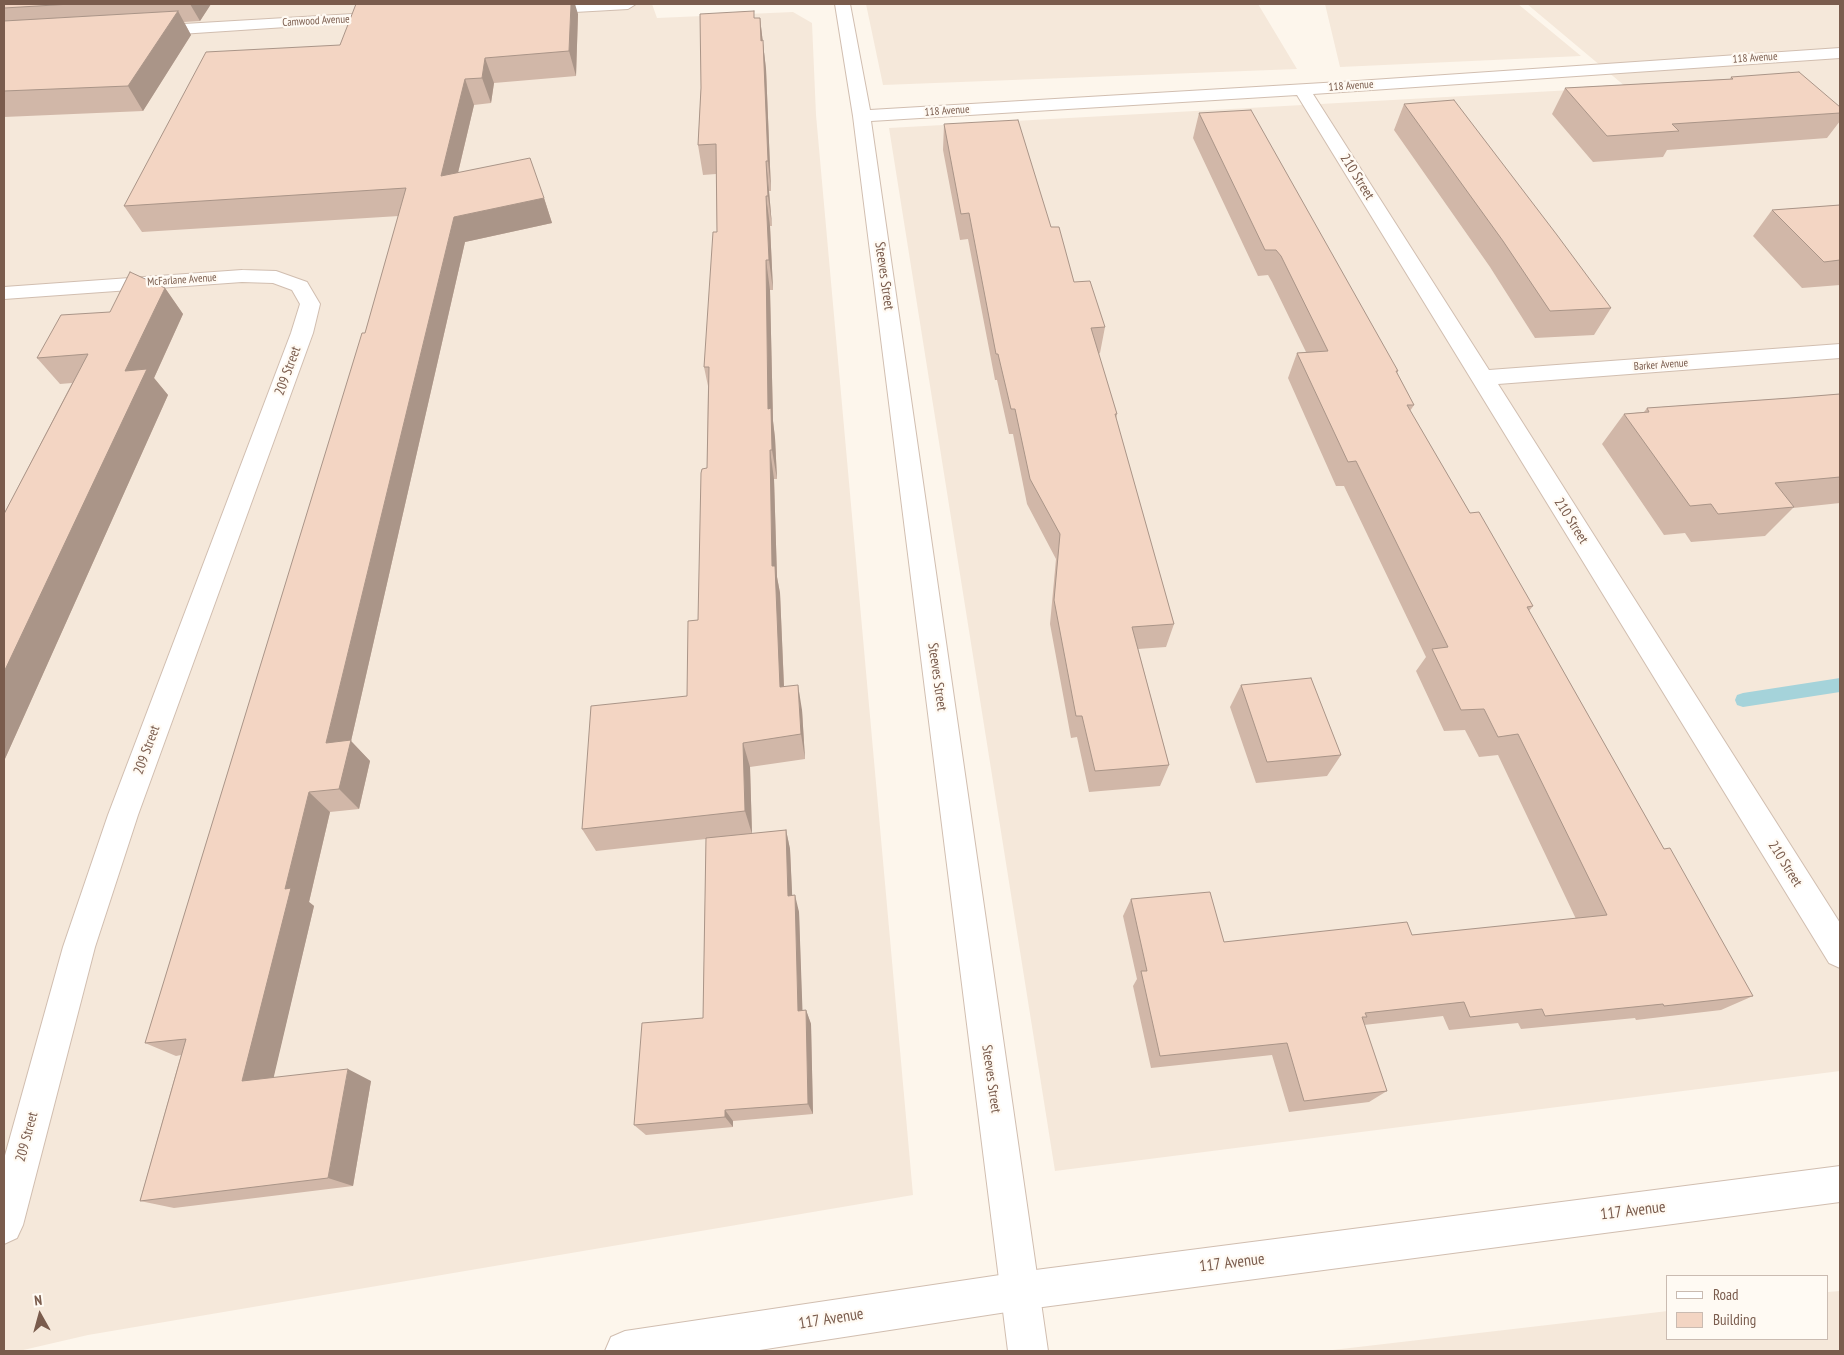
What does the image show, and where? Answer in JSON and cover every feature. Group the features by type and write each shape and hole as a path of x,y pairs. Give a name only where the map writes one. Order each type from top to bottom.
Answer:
{"street":[{"path":"519,10 628,4"},
{"name":"Steeves Street","path":"842,4 862,116 1028,1351"},
{"name":"Camwood Avenue","path":"133,32 400,17"},
{"name":"118 Avenue","path":"862,116 1302,89 1840,52"},
{"name":"210 Street","path":"1302,89 1840,952"},
{"name":"McFarlane Avenue","path":"4,293 242,276 276,277 300,286"},
{"name":"209 Street","path":"4,1225 79,947 123,815 302,333 310,304 300,286"},
{"name":"Barker Avenue","path":"1483,378 1840,351"},
{"name":"117 Avenue","path":"625,1351 1020,1291 1840,1184"}],"shaded area":[{"path":"4,4 652,4 657,18 793,12 812,23 816,115 913,1195 88,1335 19,1351 4,1351"},
{"path":"866,4 1258,4 1297,69 883,85"},
{"path":"1325,4 1518,4 1581,56 1340,67"},
{"path":"1527,4 1840,4 1840,1071 1055,1171 889,128 1626,87"},
{"path":"1840,1291 1840,1351 1324,1351 1666,1311 1666,1340 1829,1340 1829,1292"}],"building":[{"path":"4,4 71,4 4,8"},
{"path":"356,4 571,4 569,51 485,58 482,78 465,79 441,176 530,158 544,198 454,217 326,743 351,740 339,789 309,792 285,889 291,888 242,1081 348,1069 328,1178 140,1201 186,1039 145,1043 362,333 365,333 406,188 124,206 206,52 340,45"},
{"path":"178,11 128,86 4,91 4,21"},
{"path":"754,11 754,18 760,18 761,41 763,40 768,161 766,161 768,196 766,196 769,260 766,260 768,409 771,408 772,450 770,450 772,566 775,566 780,687 798,685 801,734 743,743 745,811 582,829 591,706 687,696 688,621 698,620 701,473 702,469 707,468 709,367 704,367 713,232 717,232 716,144 698,145 701,88 700,14"},
{"path":"1799,72 1840,107 1840,113 1672,124 1679,131 1607,136 1565,88 1733,79 1731,77"},
{"path":"1454,100 1611,308 1550,311 1503,241 1404,104"},
{"path":"1251,110 1398,371 1396,371 1414,405 1407,405 1470,513 1479,512 1533,606 1527,607 1664,849 1670,848 1753,996 1545,1016 1542,1009 1470,1017 1464,1002 1365,1013 1367,1017 1362,1017 1387,1091 1304,1101 1287,1043 1160,1056 1141,971 1147,971 1131,899 1210,892 1224,942 1407,922 1412,935 1607,915 1518,734 1498,737 1484,709 1461,710 1432,649 1448,647 1356,461 1348,462 1297,353 1328,351 1281,256 1276,250 1265,250 1199,113"},
{"path":"1018,120 1051,227 1059,227 1074,282 1090,281 1105,327 1091,328 1117,414 1115,414 1174,624 1132,627 1169,765 1095,771 1082,716 1076,716 1054,600 1060,534 1030,479 1015,409 1011,409 998,354 996,354 969,213 961,214 944,124"},
{"path":"1840,205 1840,260 1824,262 1772,210"},
{"path":"130,272 165,288 125,371 147,369 4,672 4,514 88,354 37,358 61,315 110,312"},
{"path":"1840,394 1840,477 1775,483 1794,507 1718,514 1711,504 1690,506 1624,414 1649,412 1647,408"},
{"path":"1311,678 1341,755 1267,762 1241,685"},
{"path":"786,830 788,896 795,895 798,1011 806,1010 808,1104 725,1110 725,1117 634,1125 642,1023 703,1018 706,838"}],"waterway":[{"path":"1743,700 1840,685"}]}
